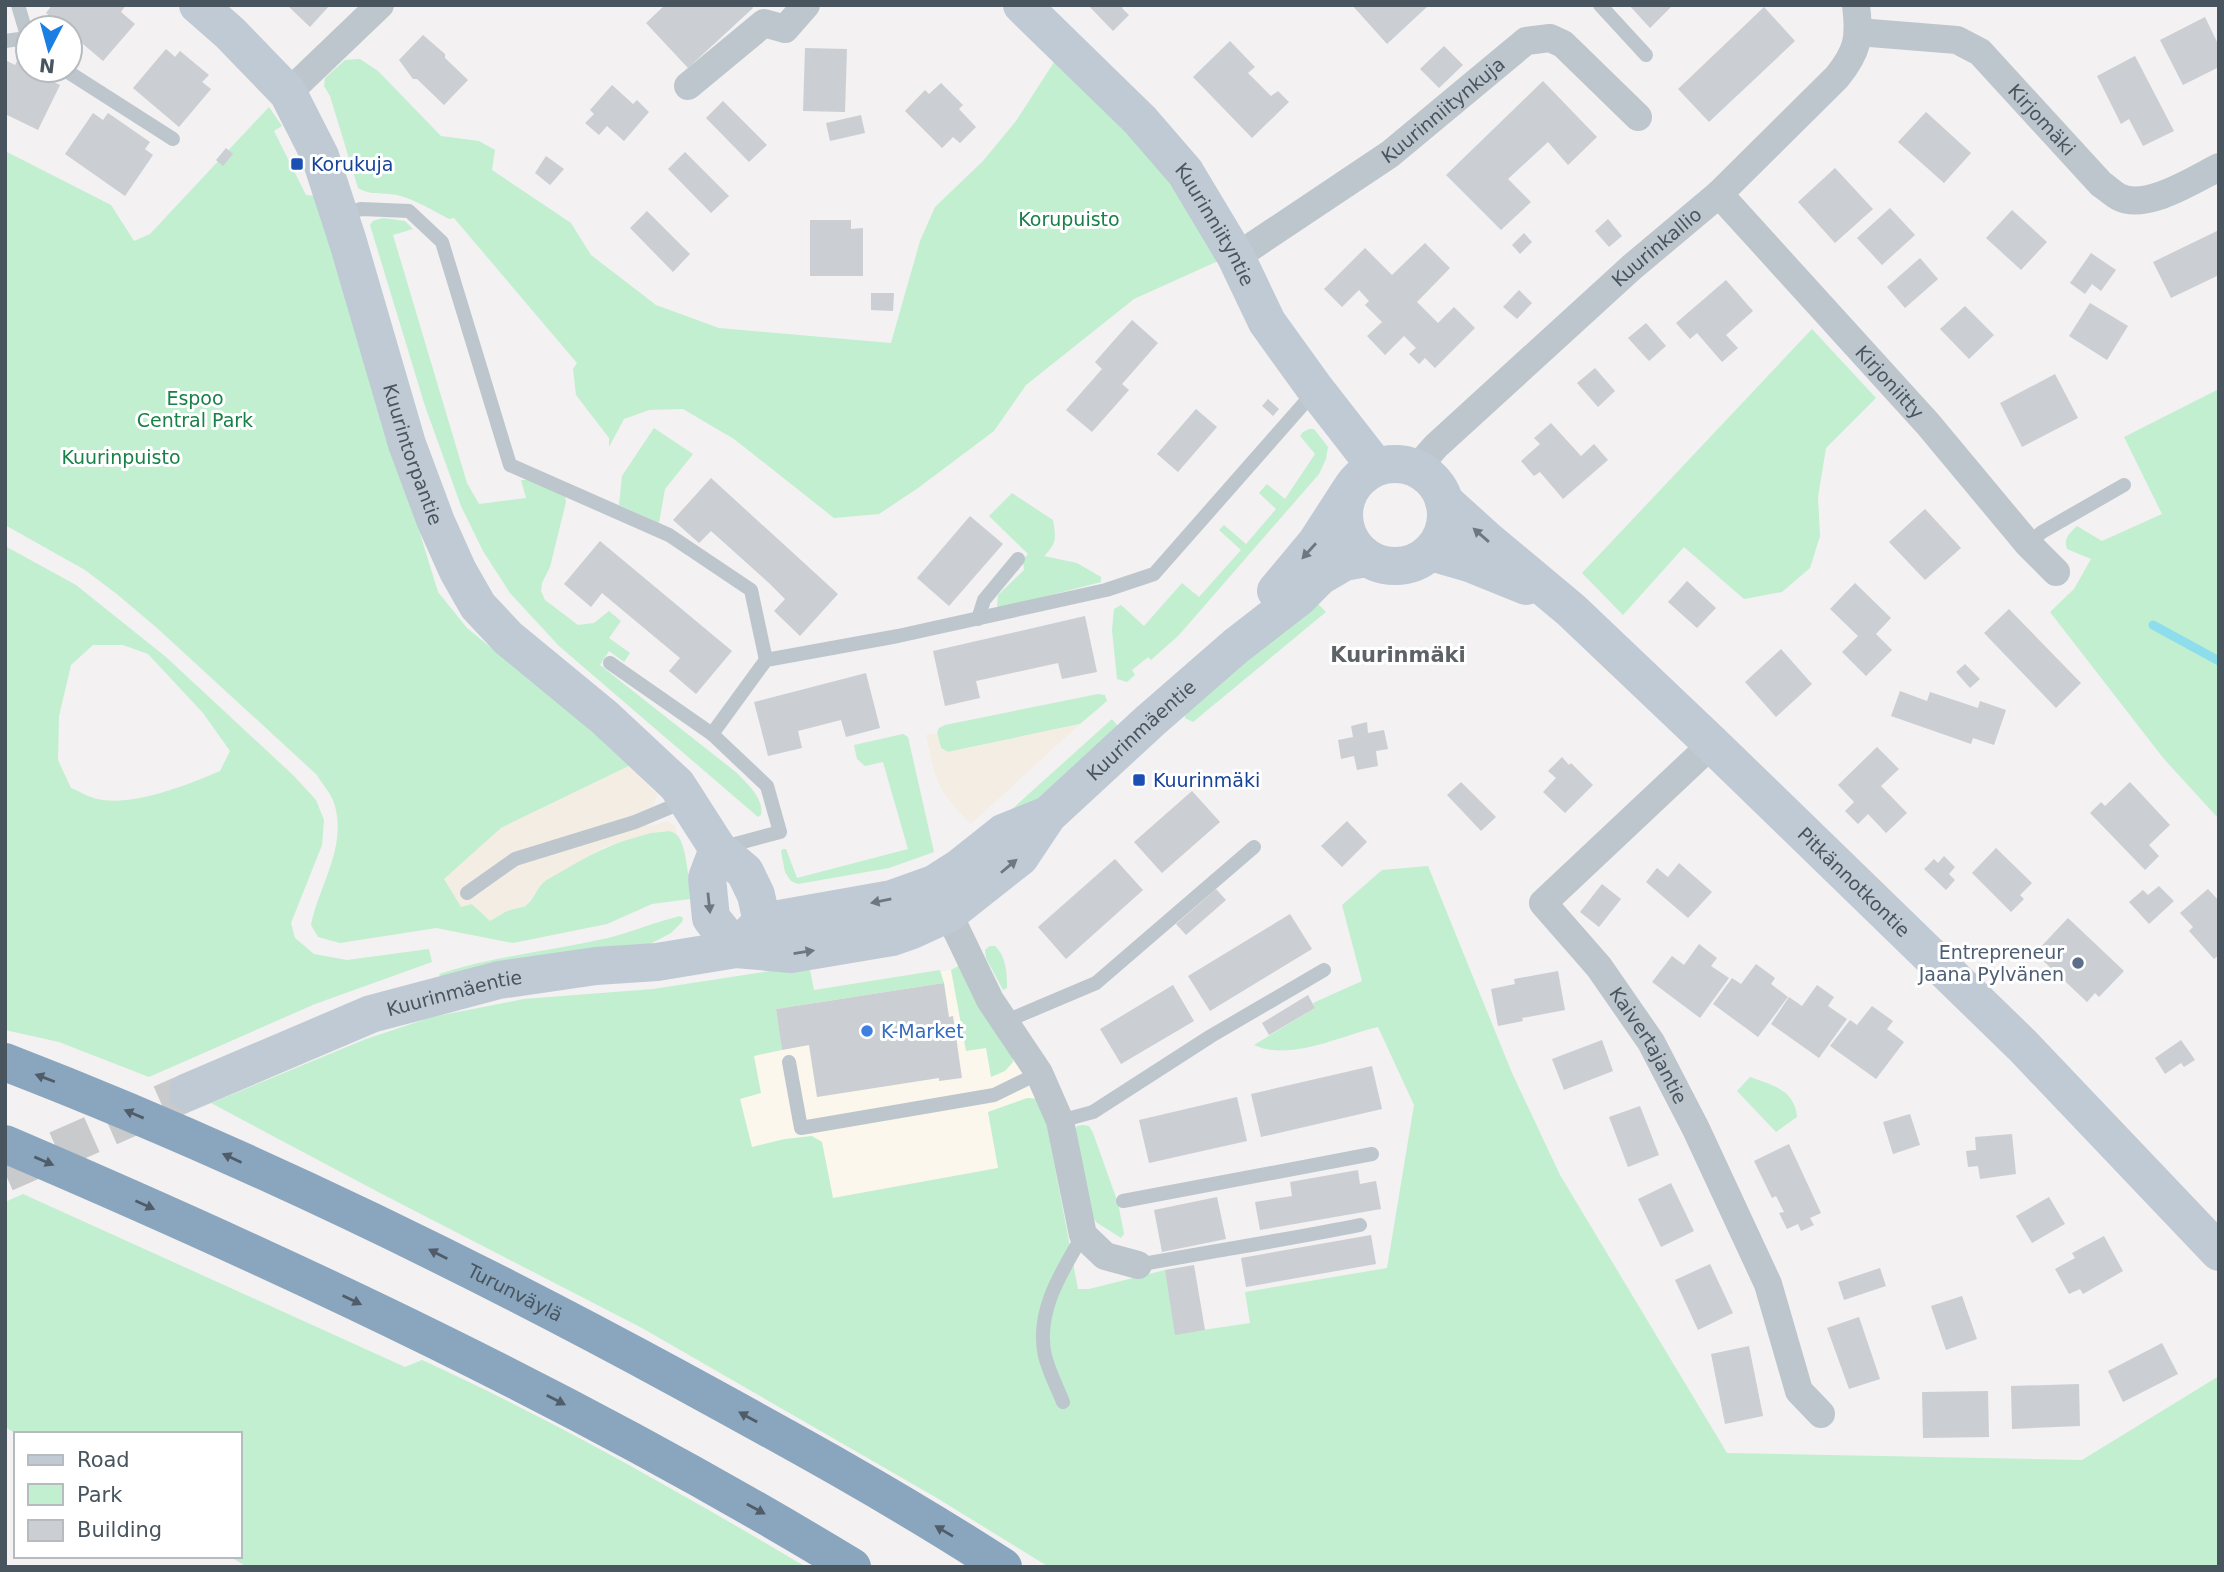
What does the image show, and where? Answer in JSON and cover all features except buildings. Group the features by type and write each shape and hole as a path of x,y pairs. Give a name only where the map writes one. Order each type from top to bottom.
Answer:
{"highway":[{"name":"Turunväylä","path":"5,1062 184,1135 401,1235 597,1335 804,1447 1003,1567"},
{"path":"5,1144 327,1288 557,1401 762,1512 852,1567"}],"street":[{"name":"Kuurintorpantie","path":"198,5 230,33 288,93 320,156 407,444 436,522 478,606 508,638 604,717 677,785 718,849 745,872 756,895 762,922"},
{"path":"288,93 380,5"},
{"path":"688,86 764,23 785,29 806,5"},
{"name":"Kuurinniityntie","path":"1023,5 1140,120 1185,172 1236,257 1267,322 1315,390 1376,467"},
{"name":"Kirjomäki","path":"1857,18 1957,40 1980,52 2101,184 2121,199 2159,197 2219,167"},
{"name":"Kuurinkallio","path":"1420,471 1428,454 1436,446 1632,267 1719,194 1837,77 1852,58 1857,18"},
{"name":"Kuurinniitynkuja","path":"1236,257 1390,155 1526,41 1550,38 1563,44 1638,117"},
{"name":"Kirjoniitty","path":"1719,194 1919,414 2028,544 2056,572"},
{"path":"1396,464 1420,471 1435,483 1444,501 1445,526 1442,536 1431,552 1414,563 1394,567 1374,563 1352,544 1344,525 1344,504 1348,495 1359,478 1376,467 1396,464"},
{"name":"Kuurinmäentie","path":"1236,646 1284,579 1316,543 1348,495"},
{"name":"Pitkännotkontie","path":"1444,501 1572,610 1712,744 2022,1045 2219,1252"},
{"name":"Pitkännotkontie","path":"1431,552 1536,590 1572,610"},
{"name":"Kuurinmäentie","path":"188,1093 371,1014 499,980 596,966 657,962 736,949 791,954 892,937 941,899 958,868 1003,832 1048,815 1150,720 1236,646 1298,598 1320,576 1344,562 1366,558"},
{"name":"Kaivertajantie","path":"1712,744 1543,902 1599,967 1651,1042 1696,1129 1768,1284 1799,1391 1821,1414"},
{"path":"718,849 707,878 711,918 736,949 762,922"},
{"name":"Kuurinmäentie","path":"762,922 892,899 941,899"},
{"path":"941,899 990,1000 1039,1073 1060,1121 1083,1235 1105,1256 1138,1265"}],"lane":[{"path":"1600,5 1646,55"},
{"path":"84,82 173,139"},
{"path":"339,215 361,209 409,211 442,242 510,465 669,535 751,590 766,660"},
{"path":"712,734 766,660 898,636 1106,590 1154,574 1315,390"},
{"path":"2028,544 2042,532 2124,485"},
{"path":"978,618 984,600 1018,559"},
{"path":"610,663 712,734 767,786 780,832 718,849"},
{"path":"467,893 515,859 635,822 687,801"},
{"path":"1004,1021 1096,983 1254,847"},
{"path":"1060,1121 1093,1111 1211,1036 1324,970"},
{"path":"789,1062 801,1128 994,1095 1039,1073"},
{"path":"1122,1201 1373,1154"},
{"path":"1138,1265 1251,1247 1360,1225"},
{"path":"1063,1402 1045,1356 1044,1320 1057,1278 1083,1235"}],"shaded area":[{"path":"960,965 1042,1099 998,1168 832,1198 822,1142 812,1136 785,1139 752,1148 680,1023 813,990 951,970"}],"green space":[{"name":"Korupuisto","path":"1058,56 1145,143 1218,261 1134,299 1026,385 994,431 918,488 879,514 834,518 734,439 683,409 649,410 624,419 609,447 609,438 576,395 573,369 577,363 454,218 449,219 404,197 358,188 330,96 324,86 325,78 345,60 360,59 378,71 441,136 479,141 495,150 492,170 571,223 591,255 656,305 719,328 891,343 920,241 935,207 983,161 1016,121"},
{"name":"Espoo Central Park","path":"269,107 282,126 274,131 306,195 316,196 438,592 467,628 577,718 629,766 501,828 472,904 490,920 525,906 545,881 591,855 634,837 668,831 678,836 684,849 690,899 652,904 607,924 513,943 436,928 340,943 318,937 311,925 335,850 337,819 333,799 317,775 118,595 85,570 5,525 5,151 111,205 134,241 150,234"},
{"path":"383,218 405,221 413,229 393,235 467,483 479,504 526,498 521,480 532,480 565,496 566,502 550,567 542,583 541,591 545,600 578,625 594,623 609,611 621,621 609,638 630,653 624,662 609,651 600,665 737,773 758,797 761,815 758,817 559,646 510,593 483,551 461,506 425,406 370,225"},
{"path":"1812,329 1876,398 1826,448 1818,497 1820,536 1810,568 1782,592 1744,599 1684,547 1623,615 1582,573"},
{"path":"2219,389 2219,819 2164,759 2050,612 2074,589 2091,559 2067,549 2067,539 2077,526 2102,541 2162,514 2124,437"},
{"path":"654,428 693,454 665,489 659,523 619,505 622,476"},
{"path":"1309,429 1314,429 1328,447 1319,474 1179,635 1151,660 1148,657 1132,670 1135,675 1127,682 1117,679 1112,630 1114,609 1121,605 1144,626 1182,583 1199,597 1241,550 1219,530 1224,525 1246,544 1276,509 1259,493 1267,484 1285,499 1315,454 1300,436"},
{"path":"1012,493 1053,520 1054,540 1044,556 1077,563 1101,577 1101,582 1000,608 997,606 998,595 1024,570 1023,560 1028,554 989,516"},
{"path":"5,546 76,585 166,657 294,776 316,800 324,820 322,845 291,923 295,938 314,954 347,960 429,949 432,962 315,1004 149,1077 59,1042 5,1030","holes":["93,645 123,645 148,654 203,713 230,751 220,771 160,793 127,800 97,799 71,788 58,760 59,716 71,665"]},
{"path":"1316,602 1326,612 1193,722 1185,718 1185,714"},
{"path":"1098,694 1105,695 1107,701 1080,724 948,752 941,748 937,733 939,728 945,725"},
{"path":"1112,719 1117,725 1085,763 1016,813 1011,810"},
{"path":"903,734 908,737 934,852 889,868 798,884 791,881 785,872 781,851 783,849 786,849 797,878 908,849 883,762 865,766 857,759 854,745"},
{"path":"1428,866 1512,1073 1560,1175 1727,1453 2082,1460 2219,1376 2219,1567 1049,1567 937,1498 642,1328 211,1103 366,1039 432,1017 524,999 653,989 809,965 814,990 940,970 944,983 776,1009 782,1050 754,1056 761,1093 740,1099 752,1147 812,1136 822,1142 833,1198 998,1168 988,1112 1027,1098 1042,1099 1078,1289 1089,1289 1165,1270 1176,1334 1250,1323 1245,1292 1387,1268 1414,1105 1378,1027 1300,1049 1268,1049 1254,1045 1315,1008 1313,1003 1362,981 1342,905 1382,870"},
{"path":"680,916 683,918 682,922 671,933 650,944 442,981 439,974 502,958 608,938"},
{"path":"990,946 999,950 1004,960 1007,988 1003,990 986,958 985,950"},
{"path":"960,965 1012,1049 1013,1062 1005,1071 991,1077 986,1048 966,1051 951,970"},
{"path":"1750,1077 1774,1086 1787,1095 1792,1100 1797,1117 1776,1132 1737,1091"},
{"path":"1077,1126 1089,1126 1093,1133 1118,1203 1124,1234 1121,1238 1096,1222 1089,1212 1075,1130"},
{"path":"23,1194 405,1367 422,1360 617,1458 806,1567 247,1567 232,1558 242,1558 242,1432 14,1432 5,1427 5,1202"}],"sand":[{"path":"1080,724 971,824 939,784 926,735 937,733 941,748 948,752"},
{"path":"629,766 657,795 654,805 644,811 644,825 652,826 666,821 675,826 677,835 671,831 651,833 606,846 543,882 525,906 507,911 490,921 472,904 461,907 444,879 501,828"}],"waterway":[{"path":"2153,625 2219,661"}],"tunnel":[{"path":"5,1173 188,1092"}],"place":[{"name":"Korukuja","path":"297,164"},
{"name":"Kuurinmäki","path":"1139,780"},
{"name":"Entrepreneur Jaana Pylvänen","path":"2078,963"},
{"name":"K-Market","path":"867,1031"}],"district":[{"name":"Kuurinmäki","path":"1398,655"}],"park label":[{"name":"Kuurinpuisto","path":"121,457"}]}
